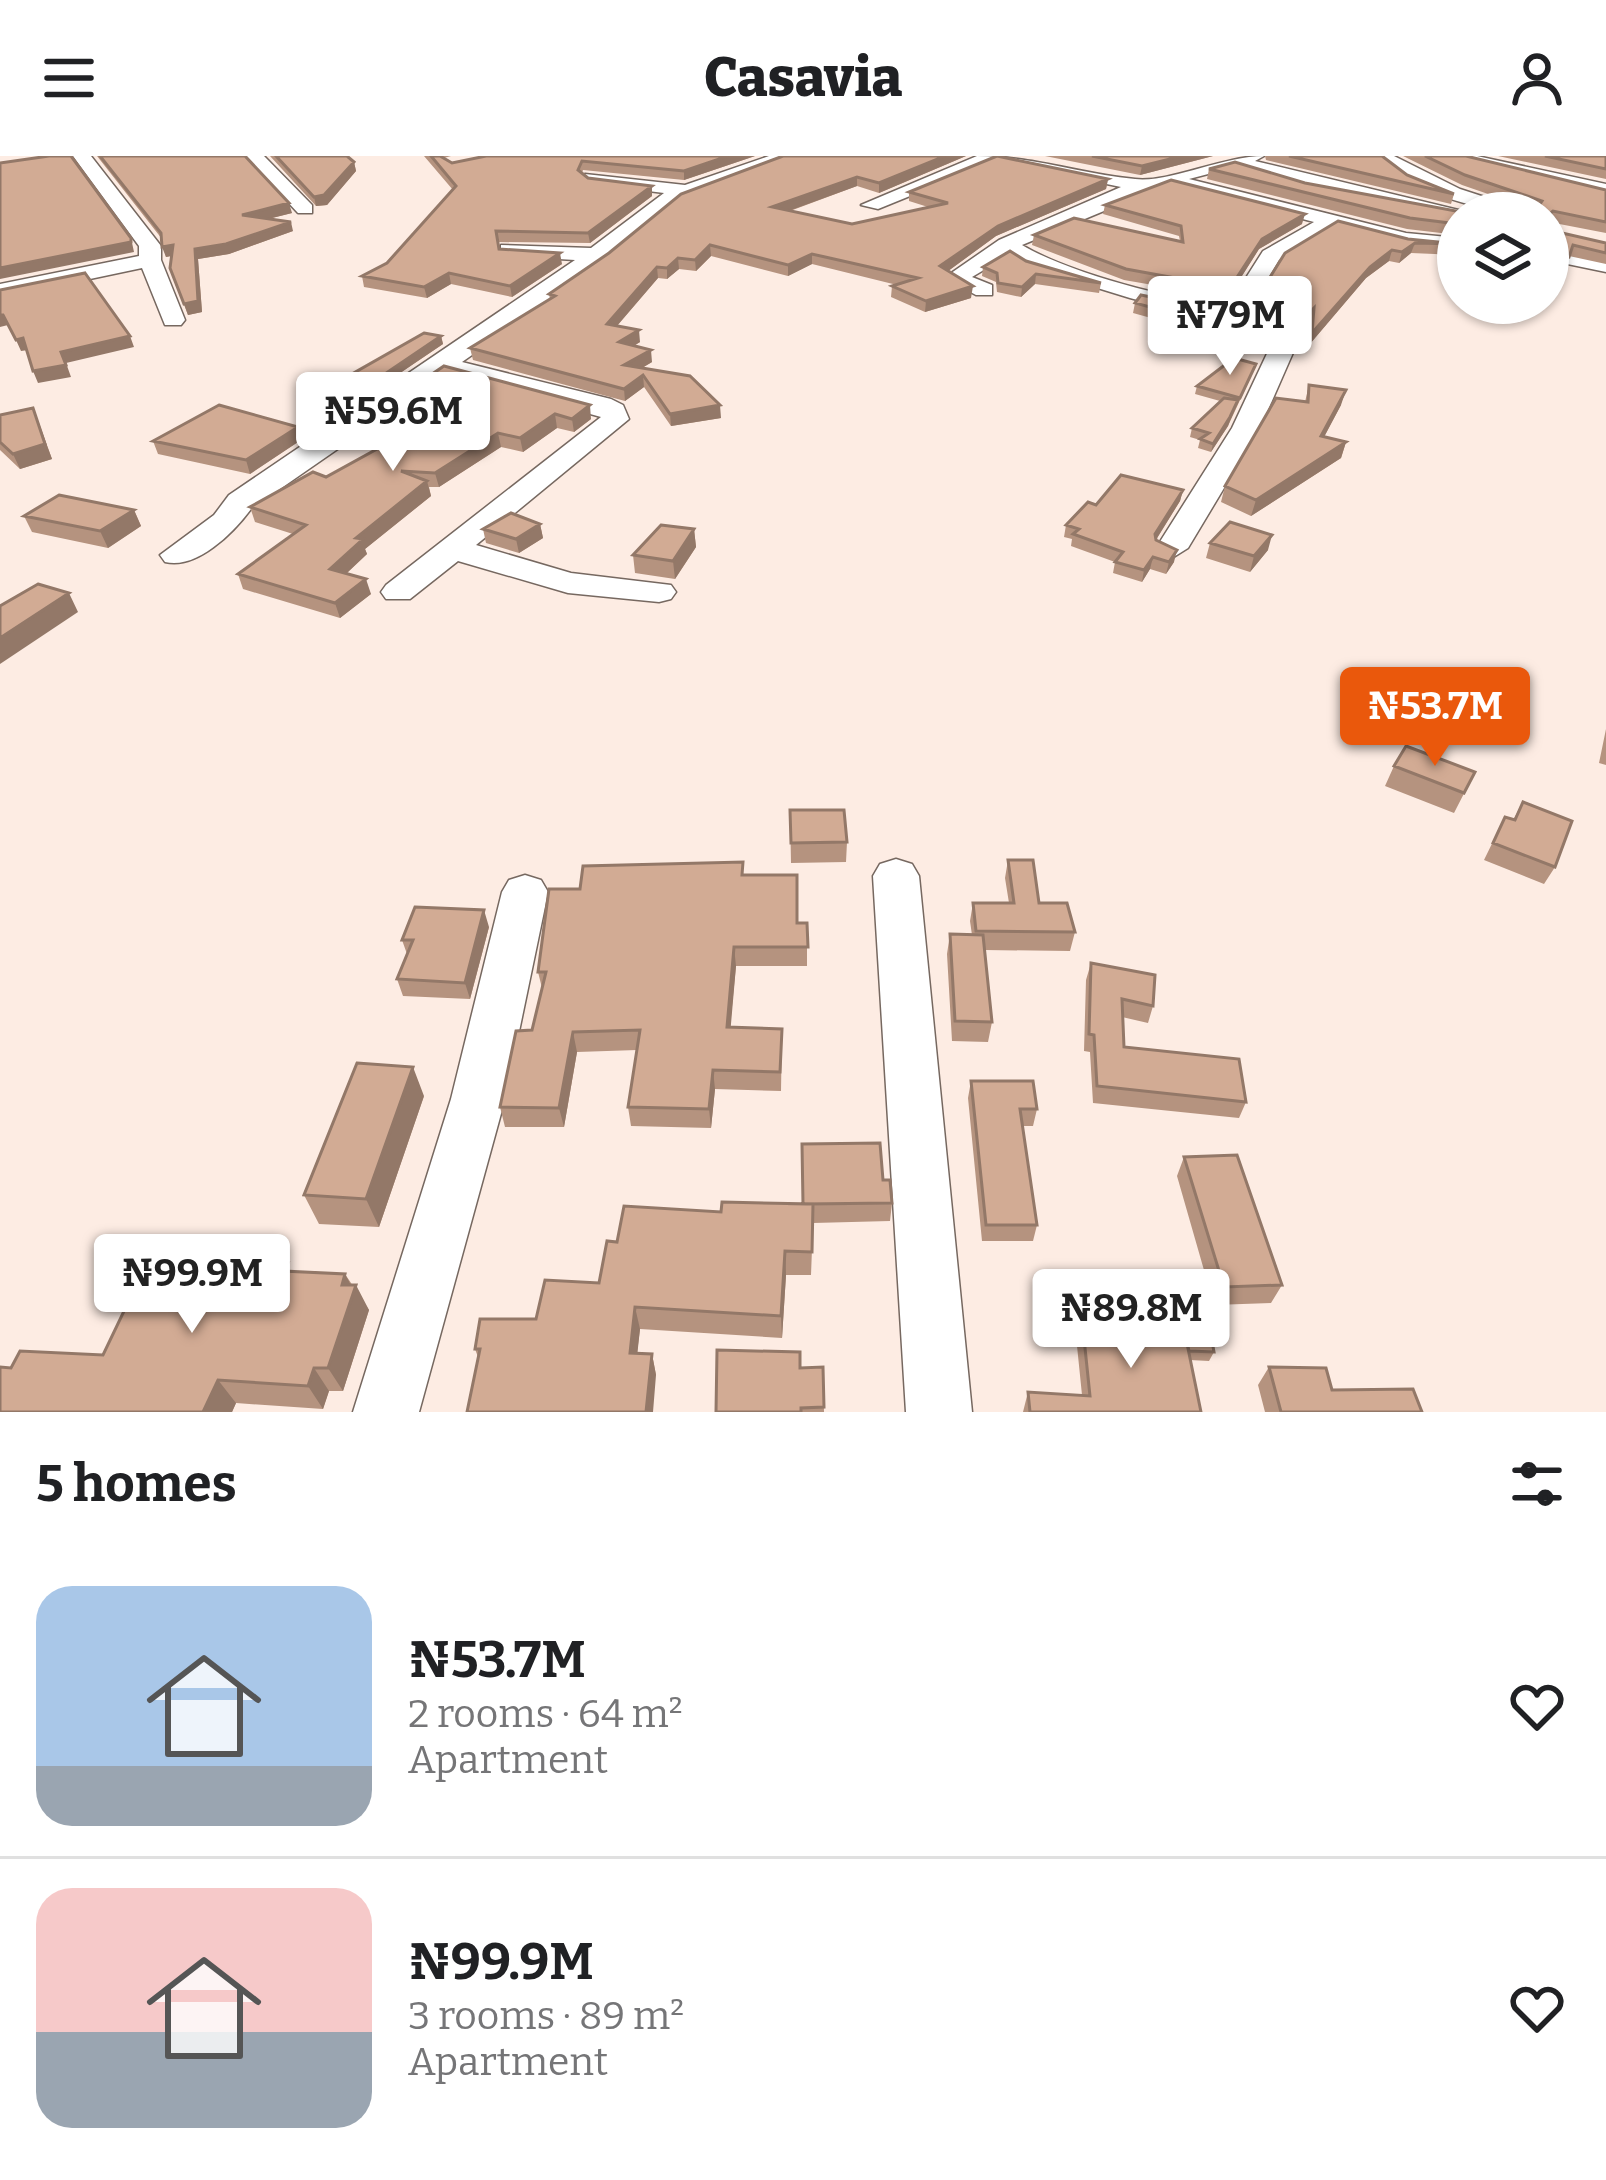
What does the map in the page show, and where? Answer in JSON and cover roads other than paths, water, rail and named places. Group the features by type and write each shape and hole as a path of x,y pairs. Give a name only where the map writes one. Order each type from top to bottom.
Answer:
{"street":[{"path":"82,156 150,247 150,260 173,320"},
{"path":"254,156 305,209"},
{"path":"177,555 224,522 240,502 600,255 683,190 786,156"},
{"path":"871,205 995,156 1141,186"},
{"path":"1211,156 1245,159 1304,182 1437,208"},
{"path":"1380,156 1451,192"},
{"path":"1453,156 1606,190"},
{"path":"923,290 955,278 1010,242 1141,186 1245,159"},
{"path":"592,178 683,190"},
{"path":"1182,178 1406,239 1437,242"},
{"path":"1182,178 1437,222"},
{"path":"1070,216 1110,227"},
{"path":"1237,310 1271,256 1331,220"},
{"path":"1569,236 1606,244"},
{"path":"1569,246 1606,253"},
{"path":"1006,248 1138,293 1202,310 1237,310 1287,339 1246,428 1172,548"},
{"path":"508,250 600,255"},
{"path":"1569,258 1606,265"},
{"path":"0,292 150,260"},
{"path":"955,278 985,290"},
{"path":"398,592 615,418 613,411 601,405 441,365"},
{"path":"453,549 568,583 658,592"},
{"path":"896,876 939,1412"},
{"path":"386,1412 478,1099 525,892"}]}
